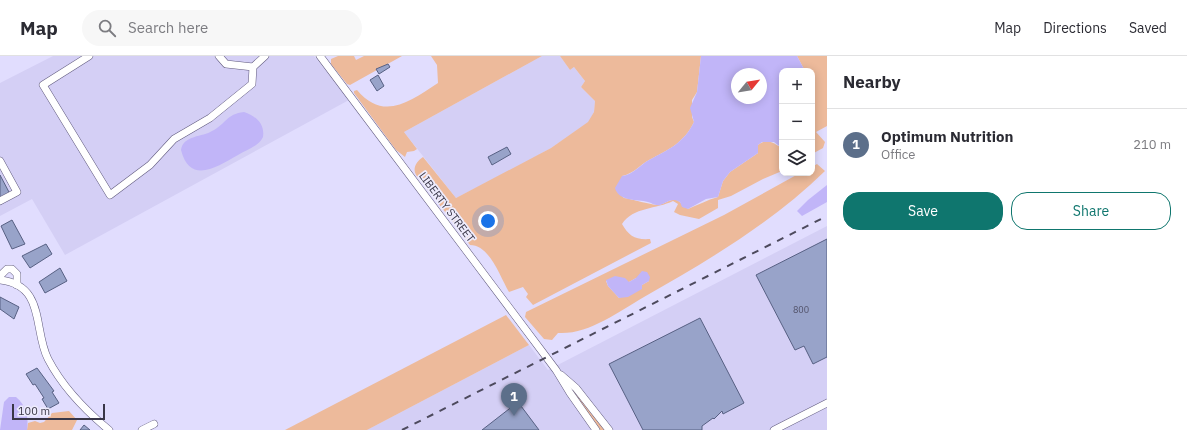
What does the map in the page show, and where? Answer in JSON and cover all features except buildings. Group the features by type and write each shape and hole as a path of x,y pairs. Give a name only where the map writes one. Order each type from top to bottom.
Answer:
{"street":[{"path":"89,56 43,85 110,195 150,165 174,140 210,118 252,84 253,67 265,56"},
{"path":"219,56 226,64 253,67"},
{"name":"LIBERTY STREET","path":"320,56 556,370 596,430"},
{"path":"0,160 17,192 0,201"},
{"path":"0,276 7,269 12,269 17,274 17,285"},
{"path":"0,280 17,285 33,302 43,347 51,365 67,388 109,430"},
{"name":"LIBERTY STREET","path":"556,370 576,388 610,430"},
{"path":"774,430 827,403"},
{"path":"142,430 154,424"}],"shaded area":[{"path":"53,56 314,56 349,100 65,255 32,199 0,216 0,83"},
{"path":"338,56 354,56 356,60 364,56 402,56 350,85 347,84 331,64 331,59"},
{"path":"431,56 542,56 404,132 417,149 407,152 405,157 396,150 354,91 357,90 367,100 377,105 387,107 407,102 438,83 437,65"},
{"path":"542,56 560,56 570,70 574,67 585,81 581,87 595,101 594,112 589,122 551,148 456,198 404,132"},
{"path":"560,56 701,56 697,92 692,100 692,117 694,122 690,129 675,145 633,171 622,176 621,195 624,198 658,205 676,199 688,209 718,197 723,181 730,172 758,153 758,145 768,141 779,146 779,172 731,196 718,200 718,208 699,219 680,215 674,212 678,204 673,201 632,214 622,224 630,234 636,238 650,239 651,243 533,305 526,297 528,294 523,287 509,292 489,256 477,246 470,245 416,175 415,167 423,157 456,198 551,148 588,122 594,112 595,101 581,87 585,81 574,67 570,70"},
{"path":"701,56 797,56 803,68 779,68 779,146 774,142 762,142 758,145 758,153 730,172 723,181 718,197 706,199 688,209 682,207 680,202 675,200 670,200 657,205 620,196 615,188 622,176 633,172 646,162 675,145 690,129 694,122 690,108 697,92"},
{"path":"797,56 827,56 827,126 816,132 825,142 823,148 815,152 815,68 803,68"},
{"path":"244,112 256,118 263,128 263,137 252,148 222,164 205,170 197,170 185,161 181,150 185,142 189,139 212,131 233,115"},
{"path":"817,164 825,171 783,208 738,240 613,316 580,330 569,333 558,333 552,340 544,339 525,317 526,312 724,215 795,176 815,176 815,165","holes":["636,278 649,281 619,298 608,286 606,281 629,282"]},
{"path":"827,185 827,202 802,216 797,211"},
{"path":"827,226 827,430 367,430 529,345 548,370"},
{"path":"642,271 647,272 650,277 649,281 642,285 642,289 628,297 619,298 608,286 606,280 615,276 625,278 629,282 636,278"},
{"path":"506,315 529,345 367,430 285,430"},
{"path":"572,388 606,430 600,430 571,390"},
{"path":"9,397 16,397 22,404 28,421 27,430 0,430 4,402"},
{"path":"69,411 77,420 72,430 27,430 28,423 35,421 40,423 44,422 52,413"}],"railway":[{"path":"402,430 827,216"}],"place":[{"name":"Optimum Nutrition","path":"514,416"}]}
